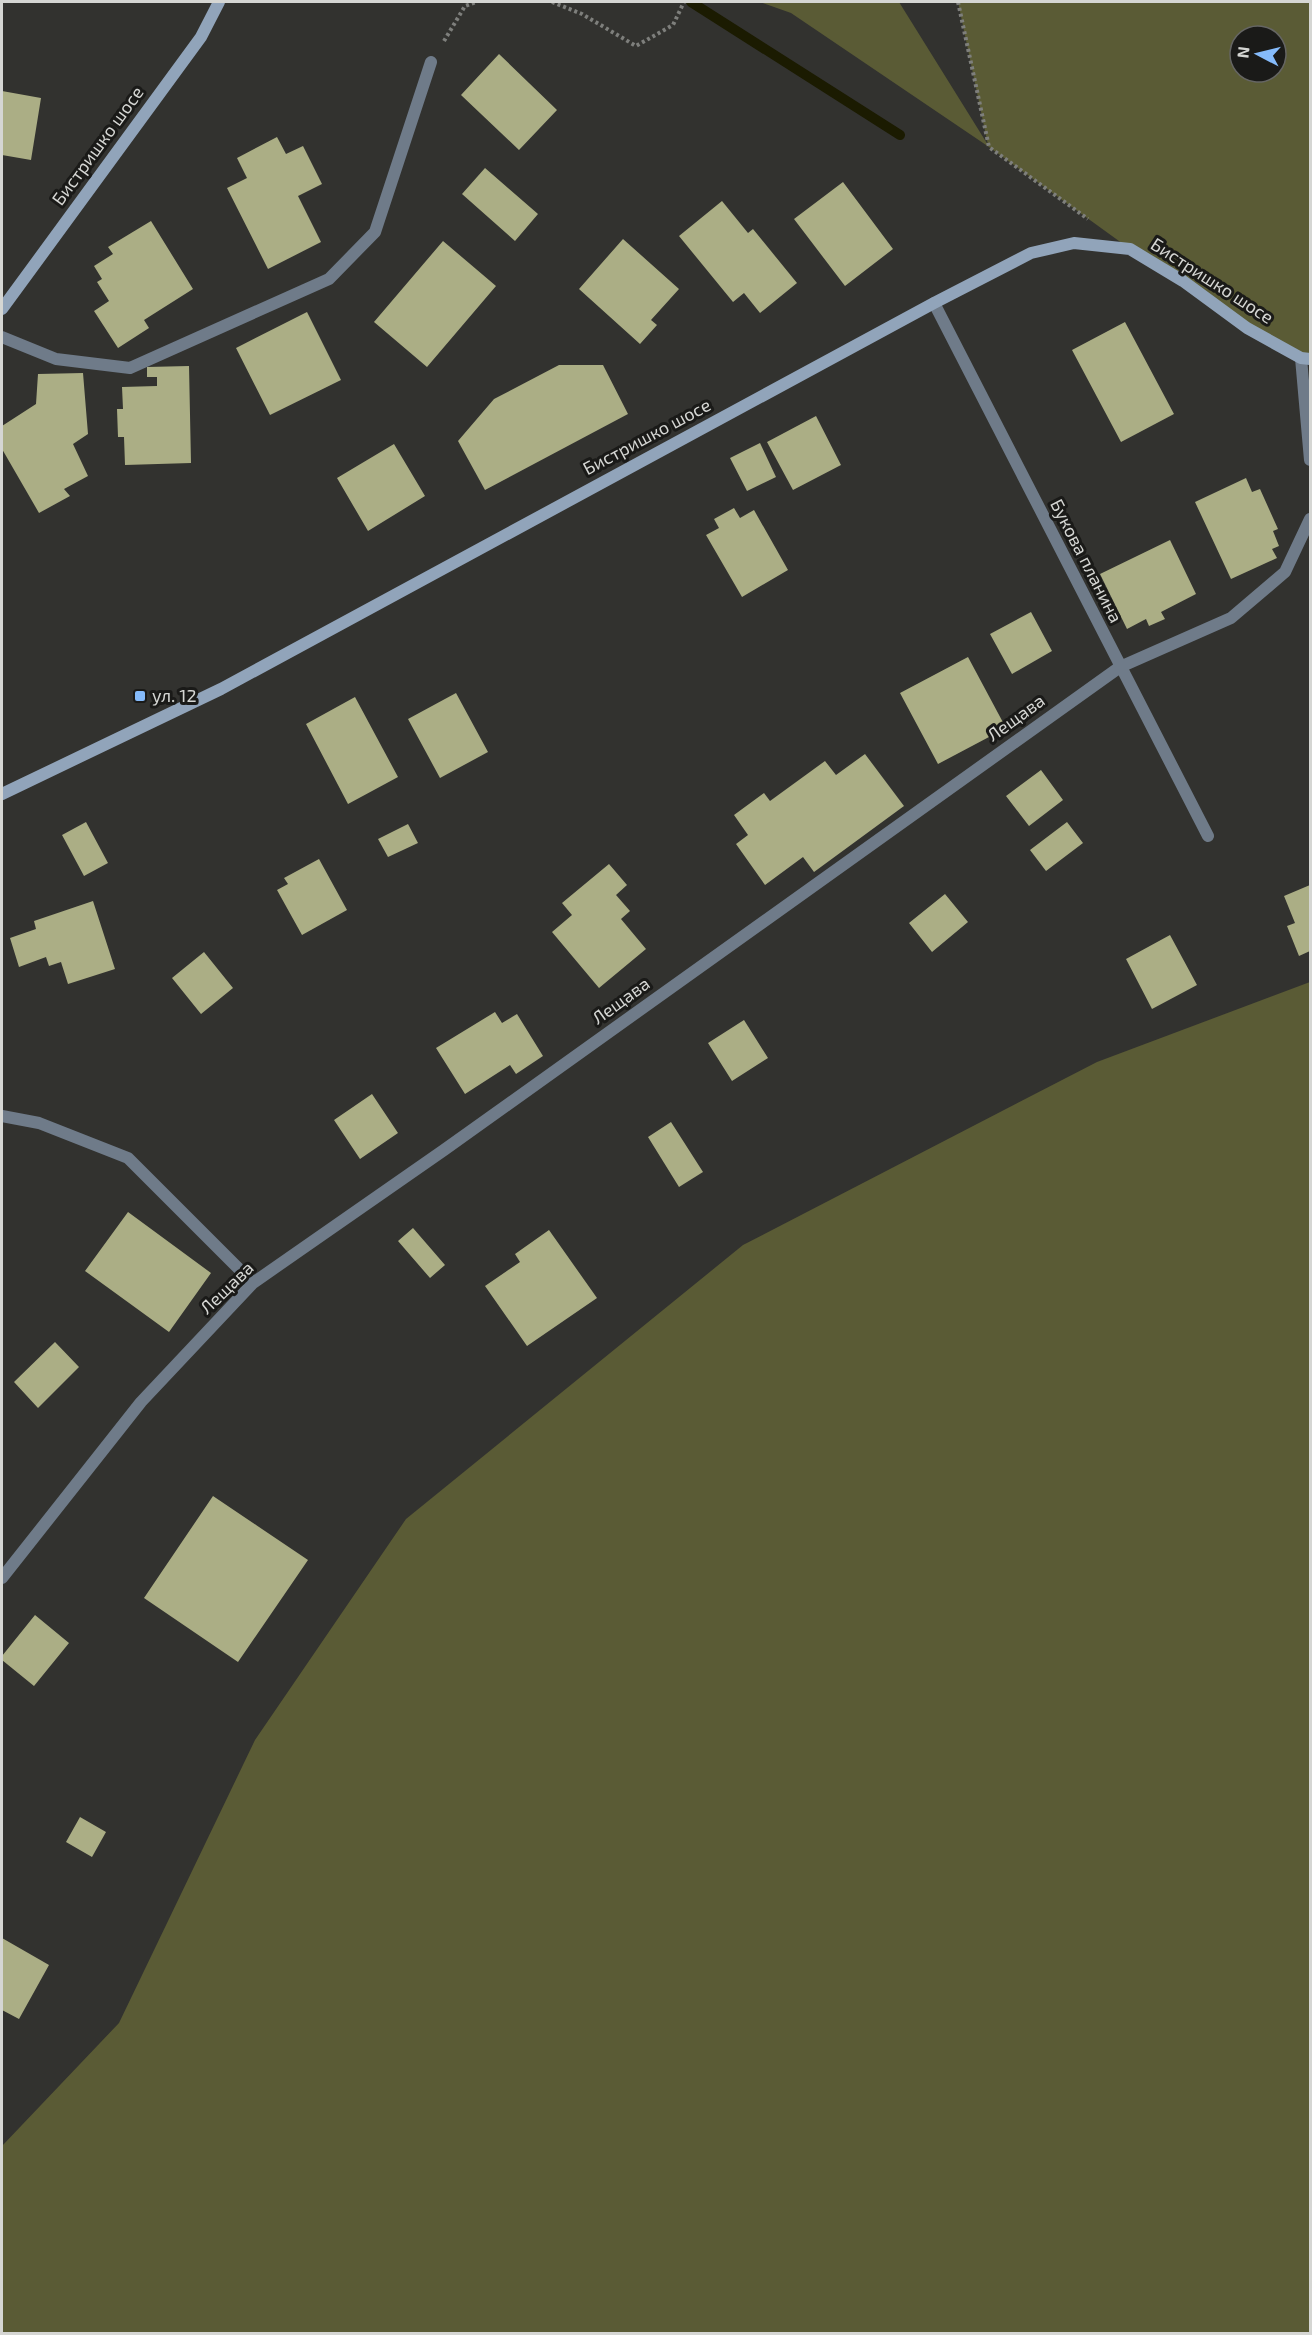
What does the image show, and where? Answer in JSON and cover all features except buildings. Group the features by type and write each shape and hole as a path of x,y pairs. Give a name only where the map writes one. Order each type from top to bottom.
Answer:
{"street":[{"name":"Бистришко шосе","path":"2,309 201,37 219,2"},
{"path":"2,337 56,359 130,368 329,279 375,232 431,62"},
{"name":"Бистришко шосе","path":"2,794 221,689 934,303 1032,253 1074,243 1130,249 1183,281 1247,327 1306,359"},
{"name":"Букова планина","path":"934,303 1208,836"},
{"path":"1306,359 1311,460"},
{"name":"Лещава","path":"2,1578 141,1401 254,1283 454,1143 1120,667 1232,618 1285,572 1311,519"},
{"path":"2,1116 39,1123 128,1158 254,1283"}],"path":[{"path":"431,62 465,6 476,2"},
{"path":"552,2 582,14 636,46 674,25 684,2"},
{"path":"958,2 989,147 1092,222"}],"green space":[{"path":"760,2 899,2 988,145 958,2 1310,2 1310,359 1301,358 1130,249 989,147 791,13"},
{"path":"1310,982 1310,2333 2,2333 2,2146 119,2023 255,1740 406,1519 743,1245 1097,1062"}],"waterway":[{"path":"691,2 900,135"}],"place":[{"name":"ул. 12","path":"140,696"}]}
